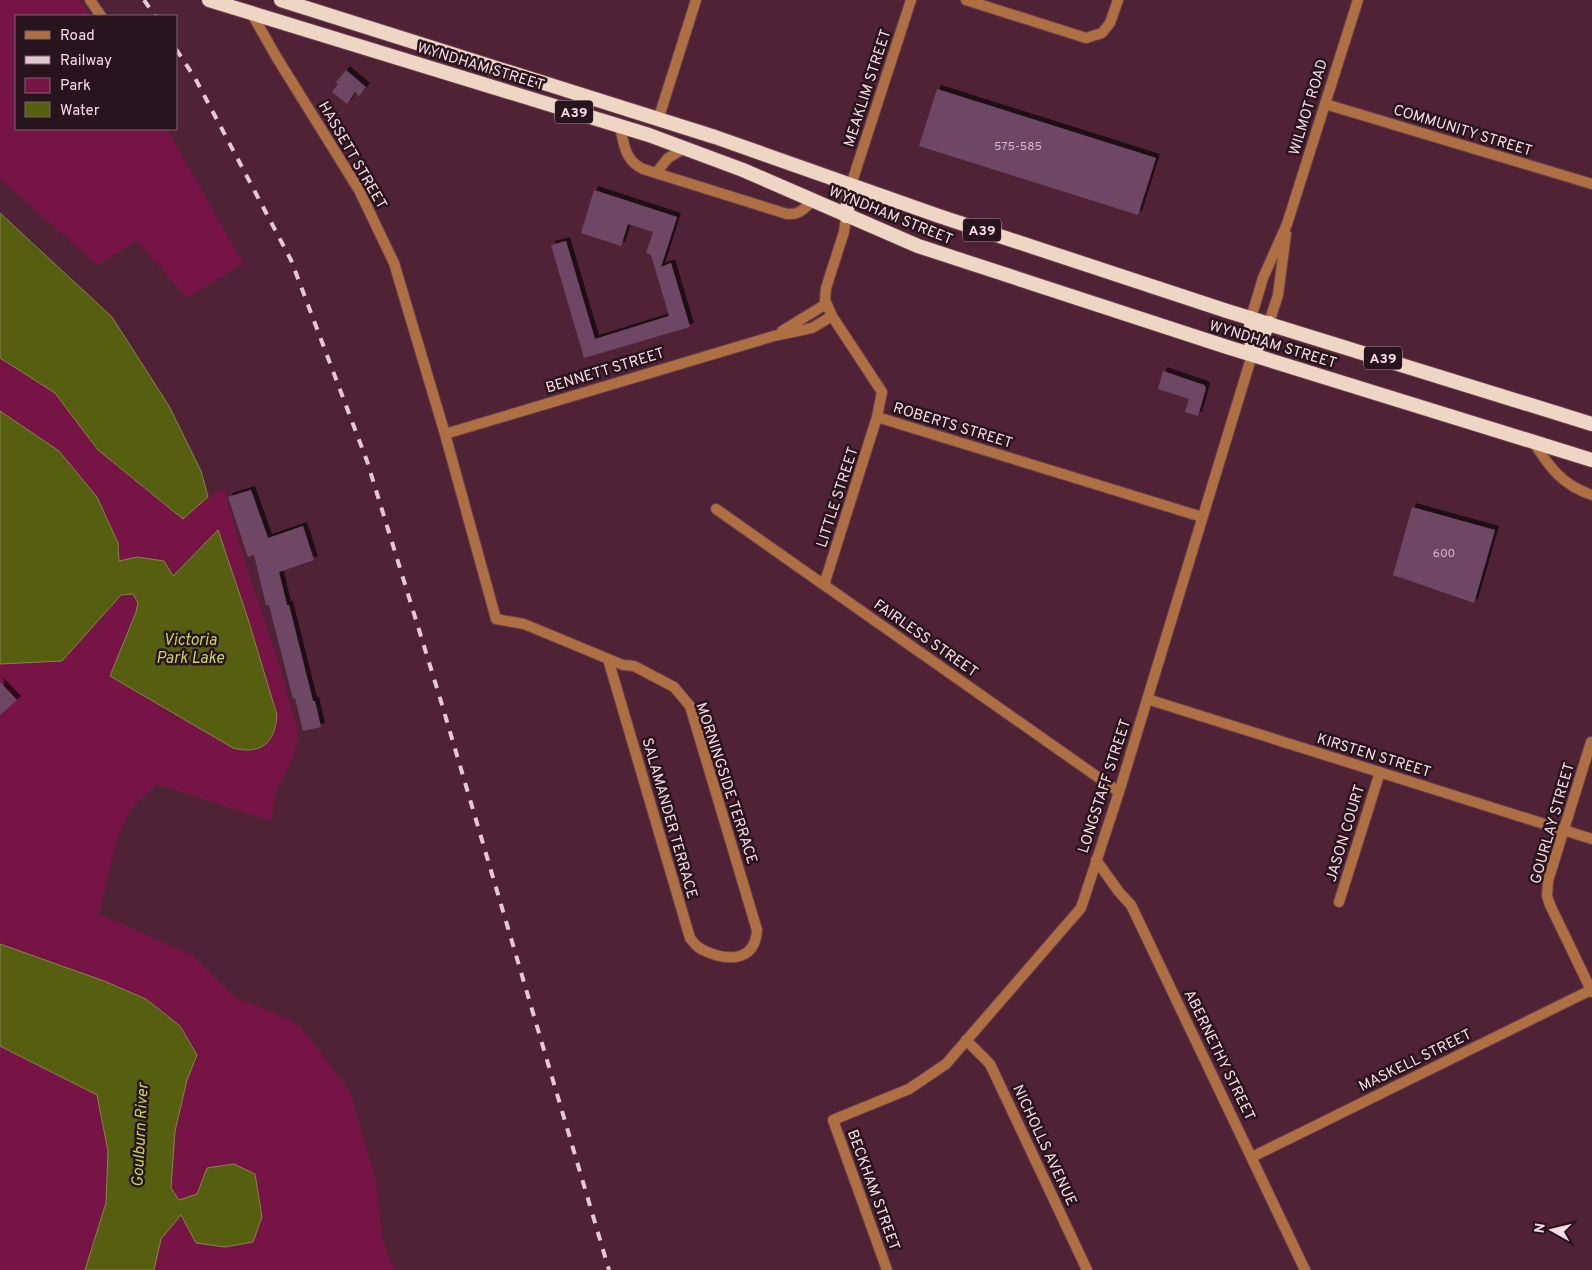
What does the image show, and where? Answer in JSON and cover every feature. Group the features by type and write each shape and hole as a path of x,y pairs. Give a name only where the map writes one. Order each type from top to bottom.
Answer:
{"highway":[{"name":"WYNDHAM STREET","path":"209,0 251,7 685,148 743,170 918,246 1252,355 1592,460"},
{"name":"WYNDHAM STREET","path":"281,0 715,137 939,216 1268,324 1592,424"},
{"path":"846,216 851,185"},
{"path":"1251,318 1252,355"},
{"path":"1252,355 1268,324"}],"street":[{"path":"90,0 99,9"},
{"path":"658,120 696,0"},
{"name":"MEAKLIM STREET","path":"851,185 911,0"},
{"path":"966,0 1086,38 1102,33 1110,23 1118,0"},
{"name":"WILMOT ROAD","path":"1251,318 1263,278 1287,224 1358,0"},
{"name":"HASSETT STREET","path":"251,7 277,58 359,190 394,263 445,434"},
{"name":"COMMUNITY STREET","path":"1325,104 1592,184"},
{"path":"620,127 624,147 631,161 636,166 787,214 802,212 813,200"},
{"path":"656,173 668,158 685,148"},
{"path":"826,304 824,294 844,232 846,216"},
{"name":"WILMOT ROAD","path":"1268,324 1278,295 1287,224"},
{"name":"BENNETT STREET","path":"774,336 826,304"},
{"name":"ROBERTS STREET","path":"826,304 882,392 877,417 1202,517"},
{"name":"BENNETT STREET","path":"445,434 774,336 812,328 832,316"},
{"name":"LONGSTAFF STREET","path":"833,1120 908,1089 946,1064 1081,908 1119,792 1252,355"},
{"name":"LITTLE STREET","path":"824,585 877,417"},
{"name":"MORNINGSIDE TERRACE","path":"445,434 496,619 524,624 622,665 634,666 674,687 690,706 757,930 757,940 752,948 744,955 732,959"},
{"path":"1532,441 1555,474 1579,490 1592,495"},
{"name":"FAIRLESS STREET","path":"716,509 1119,792"},
{"name":"SALAMANDER TERRACE","path":"608,659 690,938 699,948 732,959"},
{"name":"KIRSTEN STREET","path":"1147,699 1592,839"},
{"name":"GOURLAY STREET","path":"1591,742 1548,881 1547,896 1553,913 1592,991"},
{"name":"JASON COURT","path":"1339,902 1380,772"},
{"name":"ABERNETHY STREET","path":"1096,860 1131,906 1252,1156 1304,1270"},
{"name":"MASKELL STREET","path":"1252,1156 1592,991"},
{"name":"NICHOLLS AVENUE","path":"966,1040 990,1064 1087,1270"},
{"name":"BECKHAM STREET","path":"833,1120 887,1270"}],"green space":[{"path":"0,0 79,0 90,15 15,15 15,130 168,130 243,263 187,298 137,241 97,265 0,179"},
{"path":"0,358 55,393 98,450 183,519 208,497 224,489 243,556 280,667 297,730 297,742 290,764 276,792 271,821 157,784 130,810 117,839 99,914 192,955 235,998 266,1009 300,1026 350,1091 376,1181 382,1237 388,1255 396,1270 154,1270 161,1239 197,1194 179,1200 171,1188 175,1131 187,1080 197,1055 104,981 0,944 0,664 62,661 121,595 133,594 138,603 136,611 110,676 218,530 173,576 137,557 119,561 118,543 97,497 59,451 0,411"},
{"path":"0,1046 97,1095 108,1151 106,1203 85,1270 0,1270"}],"water":[{"path":"0,213 112,317 169,406 201,471 208,497 183,519 98,450 55,393 0,358"},
{"name":"Victoria Park Lake","path":"0,411 59,451 97,497 118,543 119,561 137,557 164,561 173,576 218,530 248,619 277,715 273,733 264,745 251,750 233,748 110,676 136,612 138,603 133,594 121,595 62,661 0,664"},
{"name":"Goulburn River","path":"0,944 104,981 146,999 180,1026 197,1055 187,1080 175,1131 171,1188 179,1200 197,1194 207,1168 234,1164 255,1174 262,1217 253,1242 225,1247 196,1243 181,1215 161,1239 154,1270 85,1270 106,1203 108,1151 97,1095 0,1046"}],"building":[{"path":"346,70 366,87 359,96 355,92 347,104 332,92 338,84 336,82"},
{"path":"937,89 1156,158 1138,215 919,146"},
{"path":"594,190 677,217 661,267 671,263 690,327 584,358 551,245 566,241 595,339 669,316 651,255 646,253 653,232 628,224 621,246 581,233"},
{"path":"1163,371 1204,385 1206,388 1198,416 1185,412 1189,399 1158,389"},
{"path":"251,490 268,538 303,526 314,560 279,572 321,727 303,731 269,605 266,605 254,555 248,557 228,497"},
{"path":"1412,507 1495,530 1474,603 1393,575"},
{"path":"0,682 17,700 0,715"}],"railway":[{"path":"144,0 154,15"},
{"path":"178,52 195,78 291,260 367,461 440,698 609,1270"}]}
